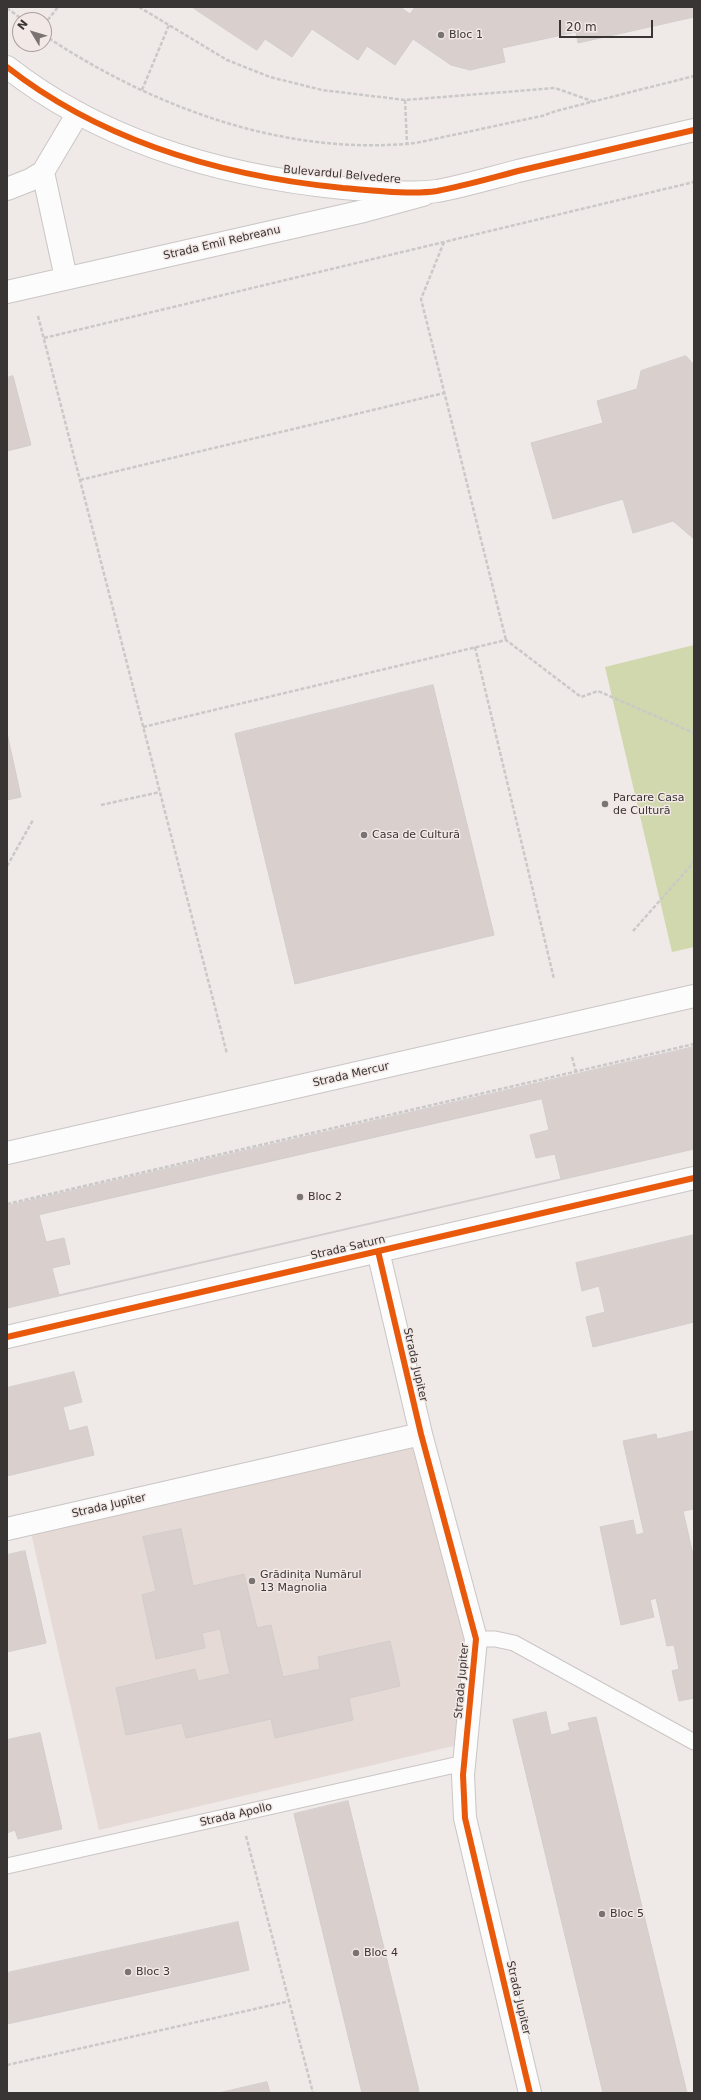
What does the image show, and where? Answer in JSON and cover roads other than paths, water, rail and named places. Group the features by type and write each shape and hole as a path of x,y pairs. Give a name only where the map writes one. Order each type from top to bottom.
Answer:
{"street":[{"name":"Bulevardul Belvedere","path":"7,67 32,85 78,113 110,129 168,153 208,165 256,176 317,185 381,191 436,191 694,130"},
{"path":"7,189 30,180 43,172 78,113"},
{"path":"43,172 66,278"},
{"name":"Strada Emil Rebreanu","path":"7,292 364,211 436,191"},
{"name":"Strada Mercur","path":"7,1153 694,996"},
{"name":"Strada Saturn","path":"7,1337 694,1178"},
{"name":"Strada Jupiter","path":"378,1251 421,1434 476,1639 464,1764 463,1798 465,1818 530,2093"},
{"name":"Strada Jupiter","path":"7,1529 421,1434"}],"lane":[{"name":"Strada Jupiter","path":"476,1639 495,1639 514,1643 694,1742"},
{"name":"Strada Apollo","path":"7,1866 464,1764"}],"place":[{"name":"Bloc 1","path":"441,35"},
{"name":"Parcare Casa de Cultură","path":"605,804"},
{"name":"Casa de Cultură","path":"364,835"},
{"name":"Bloc 2","path":"300,1197"},
{"name":"Grădinița Numărul 13 Magnolia","path":"252,1581"},
{"name":"Bloc 5","path":"602,1914"},
{"name":"Bloc 4","path":"356,1953"},
{"name":"Bloc 3","path":"128,1972"}]}
